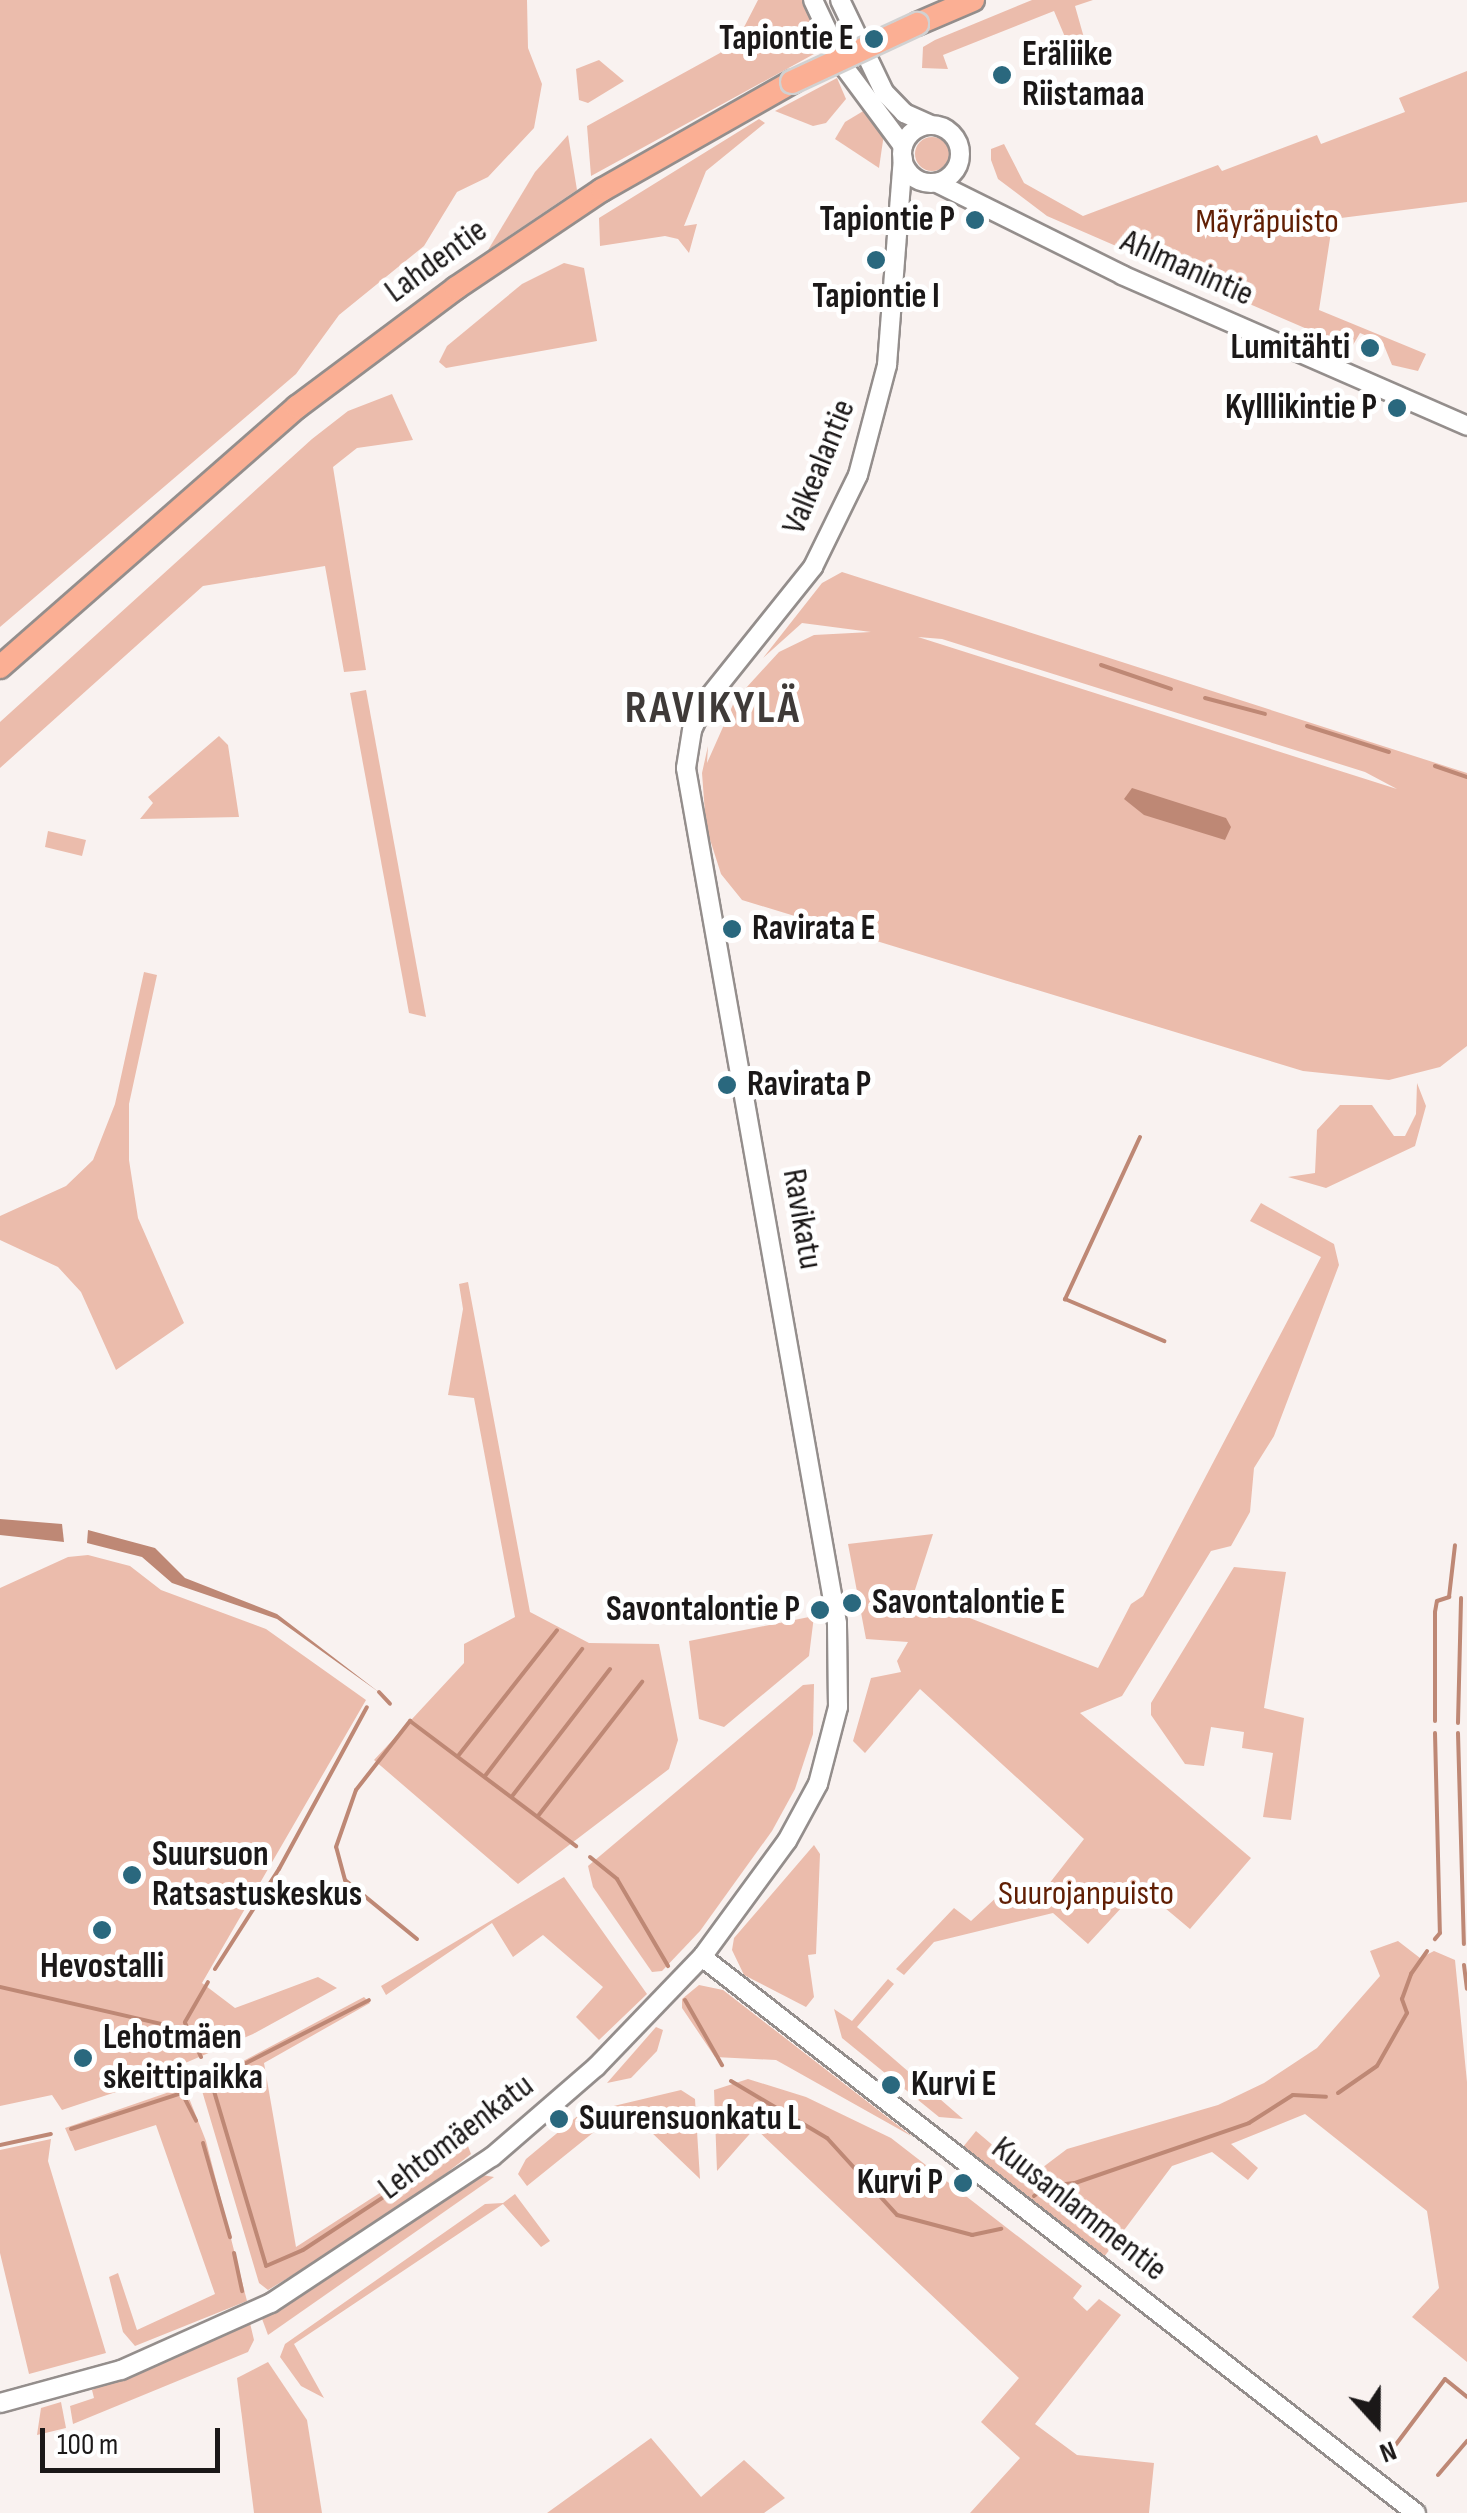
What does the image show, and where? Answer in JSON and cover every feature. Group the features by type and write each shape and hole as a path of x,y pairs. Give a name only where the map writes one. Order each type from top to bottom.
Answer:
{"highway":[{"name":"Lahdentie","path":"0,667 297,407 456,288 602,190 792,82 974,0"}],"street":[{"path":"814,0 845,68 903,152 910,174 933,183 959,164 956,138 904,113 884,92 840,0"},
{"path":"903,152 914,130 930,124"},
{"name":"Valkealantie","path":"711,694 812,567 858,475 887,365 903,152"},
{"name":"Ahlmanintie","path":"959,164 975,190 1047,239"},
{"name":"Valkealantie","path":"895,229 904,200 933,183"},
{"name":"Ahlmanintie","path":"933,183 1047,239 1467,426"},
{"name":"Ravikatu","path":"711,694 692,730 687,783 822,1513 841,1662 825,1763"},
{"name":"Lehtomäenkatu","path":"0,2404 164,2353 321,2274 509,2143 623,2041 702,1956 793,1832 825,1763"},
{"name":"Kuusanlammentie","path":"702,1956 1416,2513"}],"green space":[{"path":"0,0 527,0 528,48 542,84 534,128 488,177 457,192 424,246 339,315 296,374 0,627"},
{"path":"758,0 805,0 825,48 591,176 587,126 720,53 741,33"},
{"path":"1032,0 1093,0 1075,6 1092,66 1079,70 1054,11 943,55 948,69 922,68 923,47"},
{"path":"599,60 624,81 588,103 579,100 576,69"},
{"name":"Mäyräpuisto","path":"1467,71 1467,202 1333,219 1319,310 1426,354 1418,371 1392,365 1383,343 1360,333 1353,345 1314,332 1047,216 998,179 991,160 991,149 1004,144 1024,183 1083,216 1218,165 1222,171 1317,135 1321,144 1405,112 1399,98"},
{"path":"837,78 846,99 826,123 813,126 775,111"},
{"path":"865,110 885,127 879,168 835,139 845,122"},
{"path":"759,119 765,123 706,171 684,226 697,224 689,253 678,239 665,236 600,246 599,218"},
{"path":"568,135 577,190 488,250 535,172"},
{"path":"932,137 944,142 949,154 944,166 932,171 920,166 915,154 920,142"},
{"path":"564,263 584,268 597,341 446,368 439,362 447,346 522,284"},
{"path":"392,394 413,440 357,448 333,467 366,670 344,672 325,566 203,586 0,768 0,722 312,439 348,411"},
{"path":"842,572 1467,773 1467,1046 1440,1067 1389,1080 1303,1071 742,900 721,874 706,827 702,773 708,746 707,763 735,700 779,652 814,635 871,632 802,623 763,658 822,583","holes":["918,637 942,639 1365,772 1397,789"]},
{"path":"366,690 426,1017 409,1013 350,693"},
{"path":"219,736 228,745 239,817 140,819 153,803 148,797"},
{"path":"48,831 86,840 82,856 45,847"},
{"path":"144,972 157,975 129,1104 129,1160 138,1218 184,1323 116,1370 81,1292 58,1267 0,1240 0,1216 66,1186 93,1160 115,1104"},
{"path":"1417,1083 1426,1106 1415,1146 1326,1188 1288,1177 1315,1173 1317,1130 1340,1105 1372,1105 1394,1136 1405,1136 1416,1114"},
{"name":"Suurojanpuisto","path":"1261,1203 1334,1244 1339,1265 1274,1436 1254,1468 1250,1512 1231,1546 1211,1551 1122,1696 1080,1713 1251,1858 1190,1929 1134,1882 1123,1906 1088,1944 1053,1913 934,1942 904,1975 896,1969 954,1908 971,1921 999,1895 1021,1899 1037,1884 1045,1889 1084,1839 920,1689 865,1753 853,1741 871,1678 901,1672 897,1661 908,1642 866,1639 848,1544 933,1534 913,1596 1098,1668 1131,1604 1143,1596 1321,1257 1250,1221"},
{"path":"468,1282 530,1612 589,1643 659,1644 678,1740 669,1769 518,1884 374,1760 464,1663 464,1644 515,1617 474,1398 448,1395 463,1309 459,1284"},
{"path":"88,1555 130,1566 161,1590 266,1629 366,1700 202,1983 235,2008 318,1977 337,1988 253,2034 122,2090 62,2110 52,2095 0,2106 0,1588 68,1557"},
{"path":"1234,1567 1286,1572 1264,1708 1304,1718 1291,1820 1263,1817 1273,1753 1242,1748 1244,1732 1211,1727 1204,1766 1185,1764 1151,1715 1151,1703"},
{"path":"814,1616 809,1656 724,1727 699,1719 689,1641"},
{"path":"814,1684 813,1734 795,1789 772,1831 700,1931 662,1971 652,1972 593,1887 588,1866 803,1685"},
{"path":"814,1845 820,1854 816,1954 808,1955 814,1997 806,2007 744,1975 732,1950 734,1938"},
{"path":"564,1877 647,1994 599,2040 576,2017 603,1987 543,1935 513,1957 492,1923 386,1995 381,1986"},
{"path":"1398,1941 1420,1958 1434,1951 1455,1960 1467,2082 1467,2362 1412,2317 1439,2288 1427,2211 1305,2114 1231,2144 1258,2168 1248,2180 1212,2152 1172,2166 1104,2257 963,2147 976,2131 1030,2177 1067,2149 1218,2105 1264,2083 1317,2048 1380,1976 1370,1951"},
{"path":"888,1979 894,1984 857,2027 963,2119 939,2117 842,2038 834,2009 852,2021"},
{"path":"699,1985 723,1990 913,2137 776,2060 715,2057 682,2008 682,1999"},
{"path":"364,1997 370,2003 264,2063 296,2247 465,2138 471,2154 391,2216 268,2290 259,2283 200,2084"},
{"path":"656,2027 663,2030 657,2051 631,2078 607,2083"},
{"path":"748,2079 806,2097 891,2138 1082,2286 1073,2298 1087,2311 1099,2299 1121,2315 1035,2424 1077,2455 1154,2463 1149,2513 970,2513 1020,2458 981,2422 1019,2378 755,2128 717,2171 714,2090"},
{"path":"178,2089 187,2093 206,2141 247,2301 135,2346 123,2332 109,2277 118,2273 137,2330 215,2294 156,2125 75,2151 65,2128"},
{"path":"681,2090 695,2099 700,2179 625,2107 527,2186 518,2174 526,2159 580,2114"},
{"path":"51,2139 48,2161 106,2353 29,2374 0,2253 0,2150"},
{"path":"482,2175 494,2177 268,2335 261,2316"},
{"path":"515,2194 550,2241 541,2247 503,2204 294,2344 324,2398 301,2386 280,2357 285,2344 485,2204 503,2203"},
{"path":"250,2323 254,2340 248,2352 73,2424 70,2406 94,2398 92,2390"},
{"path":"268,2362 307,2420 322,2513 254,2513 237,2378"},
{"path":"61,2402 66,2428 37,2435 41,2408"},
{"path":"651,2438 701,2497 744,2460 785,2498 764,2513 547,2513"}],"shaded area":[{"path":"1132,788 1226,818 1231,827 1225,840 1144,815 1124,799"},
{"path":"0,1519 62,1524 64,1542 0,1535"},
{"path":"88,1530 155,1548 185,1578 277,1614 380,1693 277,1619 172,1583 142,1557 87,1543"}],"waterway":[{"path":"1101,665 1171,689"},
{"path":"1205,698 1265,714"},
{"path":"1307,726 1389,752"},
{"path":"1435,766 1467,777"},
{"path":"1140,1137 1065,1299 1164,1341"},
{"path":"1435,1721 1435,1612 1437,1601 1449,1597 1455,1545"},
{"path":"1458,1723 1461,1598"},
{"path":"458,1756 557,1630"},
{"path":"485,1776 582,1649"},
{"path":"513,1795 610,1669"},
{"path":"538,1816 642,1682"},
{"path":"379,1692 390,1704"},
{"path":"215,1969 279,1869 367,1707"},
{"path":"417,1939 345,1880 336,1847 356,1790 410,1721 576,1846"},
{"path":"1435,1733 1440,1933 1435,1939"},
{"path":"1458,1733 1464,1944"},
{"path":"590,1857 617,1879 668,1966"},
{"path":"1338,2093 1377,2066 1407,2013 1402,1999 1411,1974 1427,1951"},
{"path":"1464,1965 1467,1989"},
{"path":"201,2057 185,2022 208,1982"},
{"path":"0,1987 187,2030"},
{"path":"205,2084 369,2000"},
{"path":"685,2000 722,2065"},
{"path":"208,2071 266,2266 303,2250 428,2168"},
{"path":"731,2081 827,2138 897,2215 972,2235 1001,2229"},
{"path":"71,2129 182,2093 196,2121"},
{"path":"1034,2196 1047,2186 1075,2183 1249,2123 1293,2095 1326,2097"},
{"path":"0,2145 51,2134"},
{"path":"203,2143 230,2237"},
{"path":"234,2253 242,2291"},
{"path":"1394,2447 1445,2379 1467,2397"},
{"path":"1438,2475 1467,2441"}],"place":[{"name":"Tapiontie E","path":"874,39"},
{"name":"Eräliike Riistamaa","path":"1002,75"},
{"name":"Tapiontie P","path":"975,220"},
{"name":"Tapiontie I","path":"876,260"},
{"name":"Lumitähti","path":"1370,348"},
{"name":"Kylllikintie P","path":"1397,408"},
{"name":"Ravirata E","path":"732,929"},
{"name":"Ravirata P","path":"727,1085"},
{"name":"Savontalontie E","path":"852,1603"},
{"name":"Savontalontie P","path":"820,1610"},
{"name":"Suursuon Ratsastuskeskus","path":"132,1875"},
{"name":"Hevostalli","path":"102,1930"},
{"name":"Lehotmäen skeittipaikka","path":"83,2058"},
{"name":"Kurvi E","path":"891,2085"},
{"name":"Suurensuonkatu L","path":"559,2119"},
{"name":"Kurvi P","path":"963,2183"}],"district":[{"name":"RAVIKYLÄ","path":"713,709"}]}
